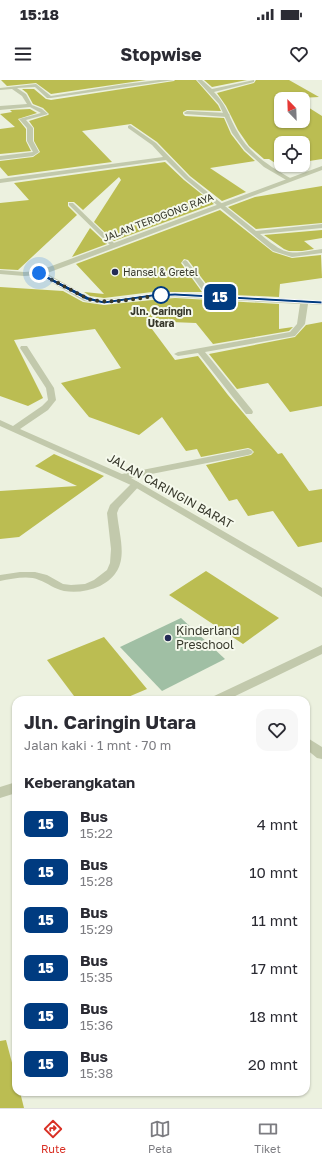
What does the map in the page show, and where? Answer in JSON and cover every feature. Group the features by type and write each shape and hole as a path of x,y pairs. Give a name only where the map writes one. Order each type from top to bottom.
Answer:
{"street":[{"path":"39,99 146,81 172,80"},
{"path":"199,80 211,91 224,107 236,134 260,162 290,180"},
{"path":"211,91 252,81"},
{"path":"0,88 36,85 51,97"},
{"path":"0,158 36,152 30,141 30,128 22,119 45,114 28,102 24,95 12,87"},
{"path":"2,107 28,102 33,99"},
{"path":"187,113 227,115"},
{"path":"130,127 150,140 192,182 271,248 284,255 293,256 322,251"},
{"path":"0,181 169,158"},
{"name":"JALAN TEROGONG RAYA","path":"0,272 24,274 39,273 322,168"},
{"path":"0,172 8,180"},
{"path":"71,204 112,245"},
{"path":"254,233 322,226"},
{"path":"185,262 211,297"},
{"path":"39,273 88,299 104,302 152,296 175,295 322,303"},
{"path":"178,354 292,334 300,327 303,318 304,302"},
{"path":"14,428 45,408 52,400 50,388 24,348"},
{"path":"200,350 249,412"},
{"name":"JALAN CARINGIN BARAT","path":"0,423 136,484 319,589"},
{"path":"122,478 248,452"},
{"path":"0,578 40,576 61,587 85,588 106,576 114,568 116,560 112,513 114,507 136,484"},
{"path":"224,696 322,649"},
{"path":"310,747 322,754"},
{"path":"0,793 12,788"}],"green space":[{"path":"181,618 225,659 162,691 120,647"}],"building":[{"path":"1,80 146,80 51,94 36,83 7,86"},
{"path":"175,80 196,80 218,105 221,111 187,110 183,112 183,114 185,116 224,118 231,134 244,151 255,161 210,168 246,192 222,201 190,176 157,142 131,124 82,131 112,162 8,176 0,167 0,161 33,157 40,152 34,141 34,128 29,121 49,114 43,108 33,104 27,93 22,89 34,89 46,99 51,100"},
{"path":"204,80 247,80 212,87"},
{"path":"256,80 289,80 319,97 310,97 310,92 274,92 274,128 310,128 310,108 322,116 322,159 310,161 310,136 274,136 274,162 269,159 264,159 249,146 217,93 254,83"},
{"path":"30,109 37,113 18,119 26,129 26,141 31,151 0,154 0,129 15,127 0,114 12,112 10,110"},
{"path":"165,162 184,180 214,204 114,241 94,222 121,180 119,177 83,210 74,202 68,202 68,206 77,215 18,270 0,269 0,203 29,200 14,183"},
{"path":"322,186 322,223 256,229 228,207 255,197"},
{"path":"220,210 273,252 292,258 321,255 322,278 280,284 279,297 214,294 188,260 184,259 181,263 202,292 152,292 104,298 90,296 84,292 104,294 76,264"},
{"path":"90,228 107,244 72,257"},
{"path":"322,230 322,238 304,241 314,249 302,251 289,251 284,249 264,235"},
{"path":"0,287 63,291 83,302 104,305 175,298 279,304 279,329 293,327 289,331 213,344 196,323 146,321 175,360 198,356 228,395 278,454 282,453 309,491 322,489 322,542 298,547 273,511 248,516 237,499 229,501 206,465 251,455 254,452 251,449 248,448 201,457 197,449 186,451 162,417 139,435 89,417 61,383 121,368 95,329 14,340 43,398 28,406 0,396"},
{"path":"322,322 322,406 290,412 268,383 237,389 209,354 295,337 306,325"},
{"path":"54,454 104,476 19,537 0,539 0,491 77,486 35,466"},
{"path":"206,571 279,618 243,644 169,595"},
{"path":"104,637 147,689 130,696 74,696 47,660"},
{"path":"6,1040 12,1063 12,1096 21,1096 24,1108 0,1108 0,1041"}],"bus line":[{"name":"15","path":"39,273 88,299 104,302 152,296 175,295 322,303"}],"place":[{"name":"Hansel & Gretel","path":"115,272"},
{"name":"Jln. Caringin Utara","path":"161,295"},
{"name":"Kinderland Preschool","path":"168,638"}],"route":[{"path":"39,273 88,299 104,302 161,295"}]}
